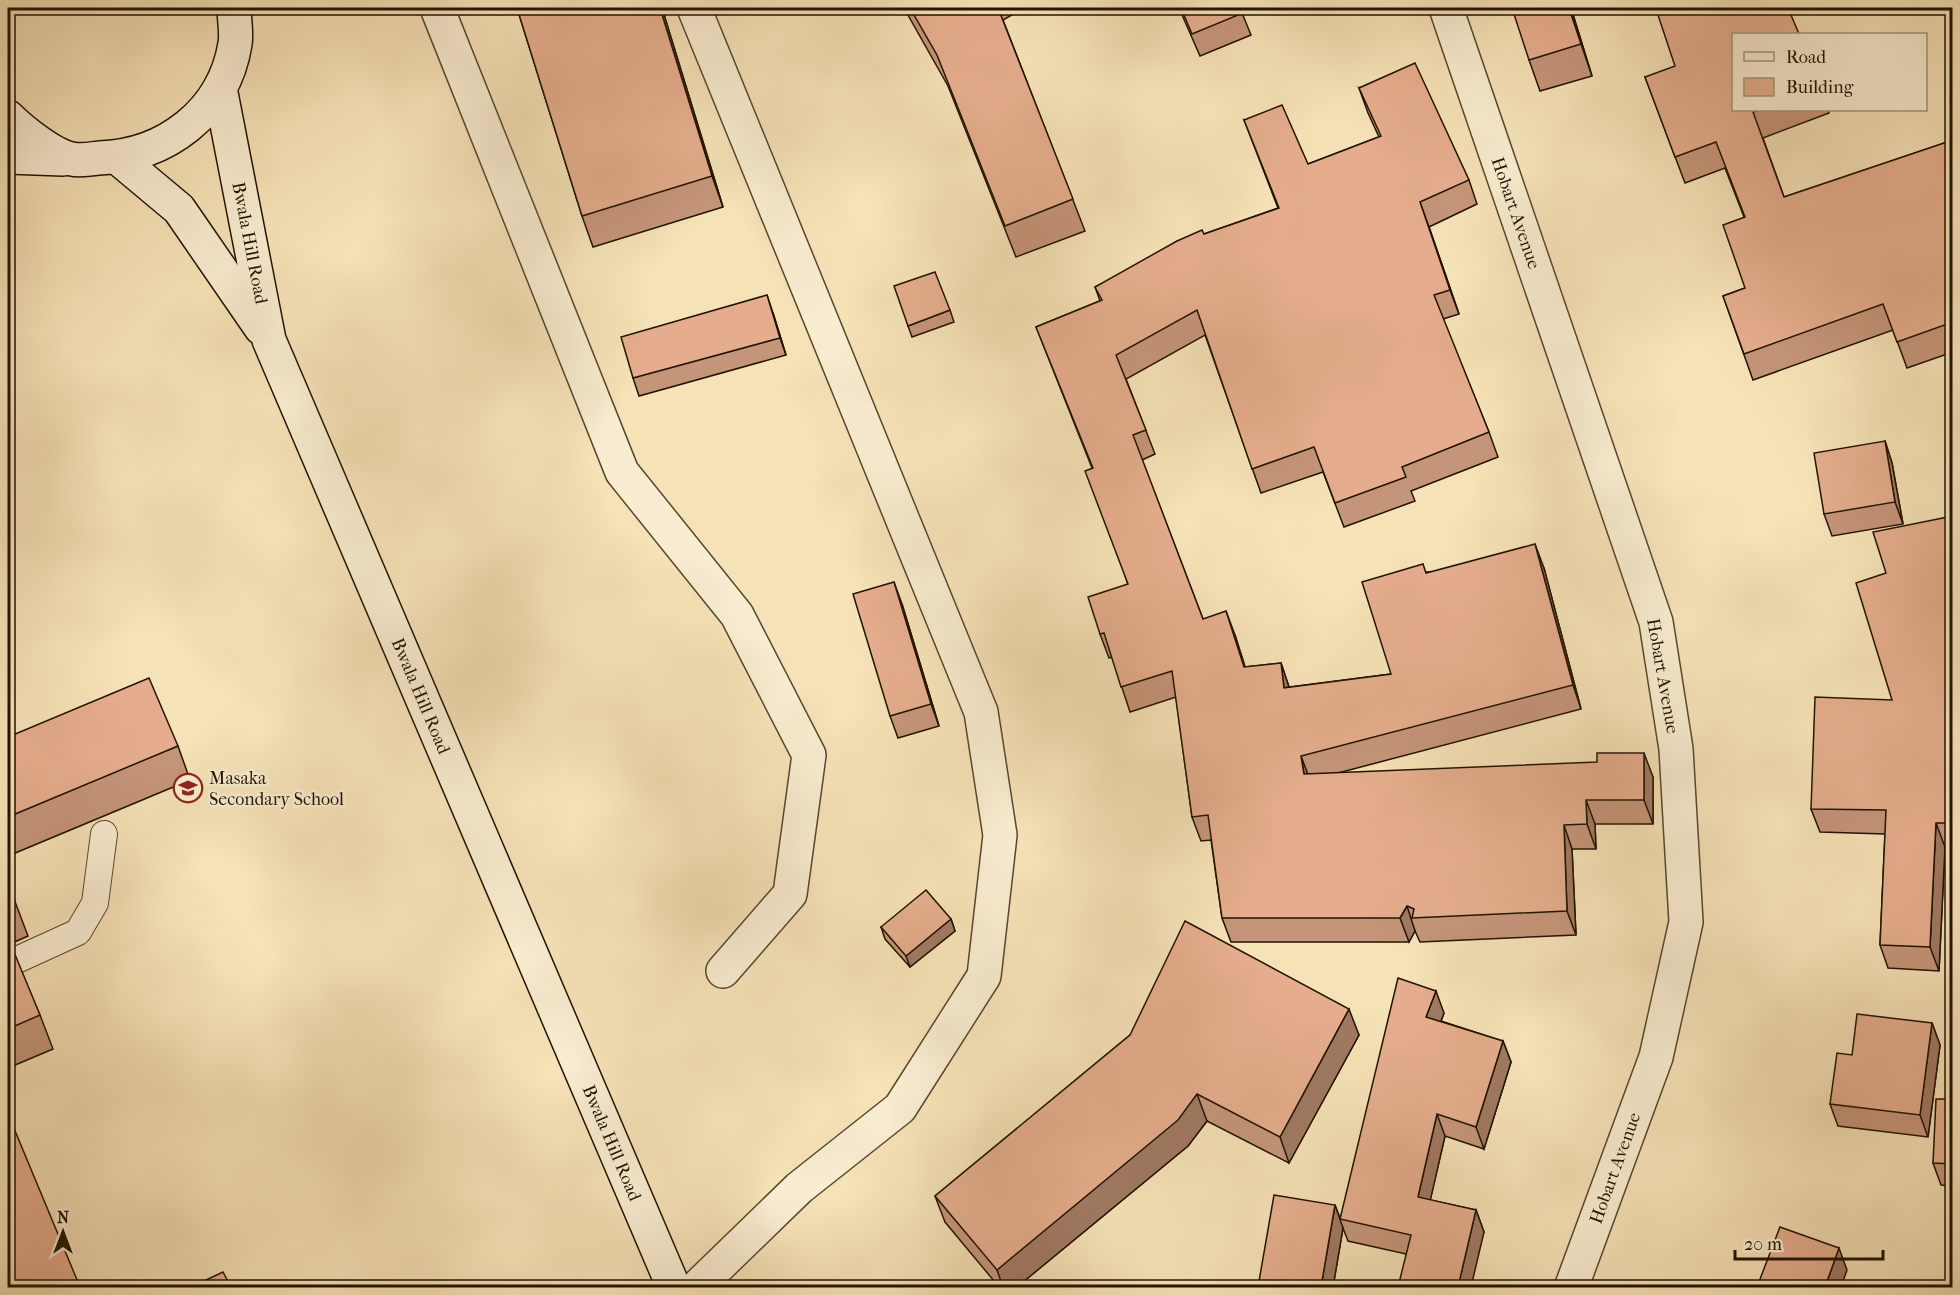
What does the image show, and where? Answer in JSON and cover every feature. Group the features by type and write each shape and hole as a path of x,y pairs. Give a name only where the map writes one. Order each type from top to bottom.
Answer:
{"street":[{"path":"8,158 118,158 149,150 178,135 202,114 220,88 235,44 234,8"},
{"path":"437,8 622,472 737,615 809,755 790,894 723,972"},
{"path":"694,8 981,712 1000,835 984,976 900,1108 799,1188 696,1287"},
{"name":"Hobart Avenue","path":"1446,8 1656,622 1676,749 1686,922 1656,1057 1571,1287"},
{"name":"Bwala Hill Road","path":"220,88 269,340 674,1287"},
{"path":"8,117 27,136 71,159"},
{"path":"118,158 179,208 269,340"}],"lane":[{"path":"8,964 78,932 95,903 104,834"}],"building":[{"path":"517,8 660,8 712,176 582,216"},
{"path":"910,8 998,8 1073,199 1005,226 937,55"},
{"path":"1181,8 1240,8 1243,13 1192,34"},
{"path":"1512,8 1569,8 1581,44 1529,60"},
{"path":"1788,8 1799,33 1732,33 1732,111 1756,111 1753,112 1784,197 1953,140 1953,322 1897,342 1883,304 1744,354 1723,296 1745,288 1723,225 1745,217 1716,142 1675,157 1645,77 1675,66 1656,9"},
{"path":"1415,63 1469,180 1420,202 1450,290 1434,295 1489,432 1402,467 1406,477 1335,503 1314,447 1252,469 1197,310 1116,355 1146,430 1133,435 1203,619 1226,611 1244,667 1281,663 1284,688 1391,674 1362,582 1423,564 1426,573 1535,544 1573,685 1301,756 1304,774 1597,762 1597,753 1644,753 1644,800 1586,800 1587,824 1564,825 1567,911 1412,918 1414,909 1407,906 1400,918 1222,918 1208,815 1192,817 1172,671 1121,687 1104,633 1100,634 1088,597 1128,584 1085,471 1093,468 1036,327 1102,300 1095,287 1177,241 1202,230 1204,234 1279,208 1244,120 1282,105 1308,164 1381,136 1359,88"},
{"path":"935,272 950,310 908,326 894,286"},
{"path":"767,295 780,338 633,378 621,337"},
{"path":"1885,441 1895,502 1824,514 1814,453"},
{"path":"1953,516 1953,823 1936,823 1930,947 1880,945 1886,810 1811,809 1815,697 1892,700 1856,583 1886,573 1873,532"},
{"path":"894,582 931,704 890,716 853,594"},
{"path":"149,678 178,746 8,817 8,737"},
{"path":"8,883 15,902 8,906"},
{"path":"926,890 951,919 906,956 881,927"},
{"path":"1185,921 1349,1009 1280,1137 1197,1094 1178,1120 997,1270 935,1196 1130,1035"},
{"path":"8,941 40,1015 8,1029"},
{"path":"1398,978 1436,991 1426,1017 1503,1041 1476,1127 1437,1114 1418,1197 1476,1210 1458,1287 1398,1287 1411,1235 1340,1219"},
{"path":"1857,1014 1932,1023 1920,1115 1830,1104 1837,1053 1852,1055"},
{"path":"1936,1099 1953,1099 1953,1164 1933,1163"},
{"path":"8,1114 80,1287 8,1287"},
{"path":"1274,1195 1335,1205 1321,1287 1258,1287"},
{"path":"1780,1227 1839,1248 1825,1287 1757,1287"},
{"path":"223,1272 231,1287 191,1287"}],"place":[{"name":"Masaka Secondary School","path":"188,788"}]}
